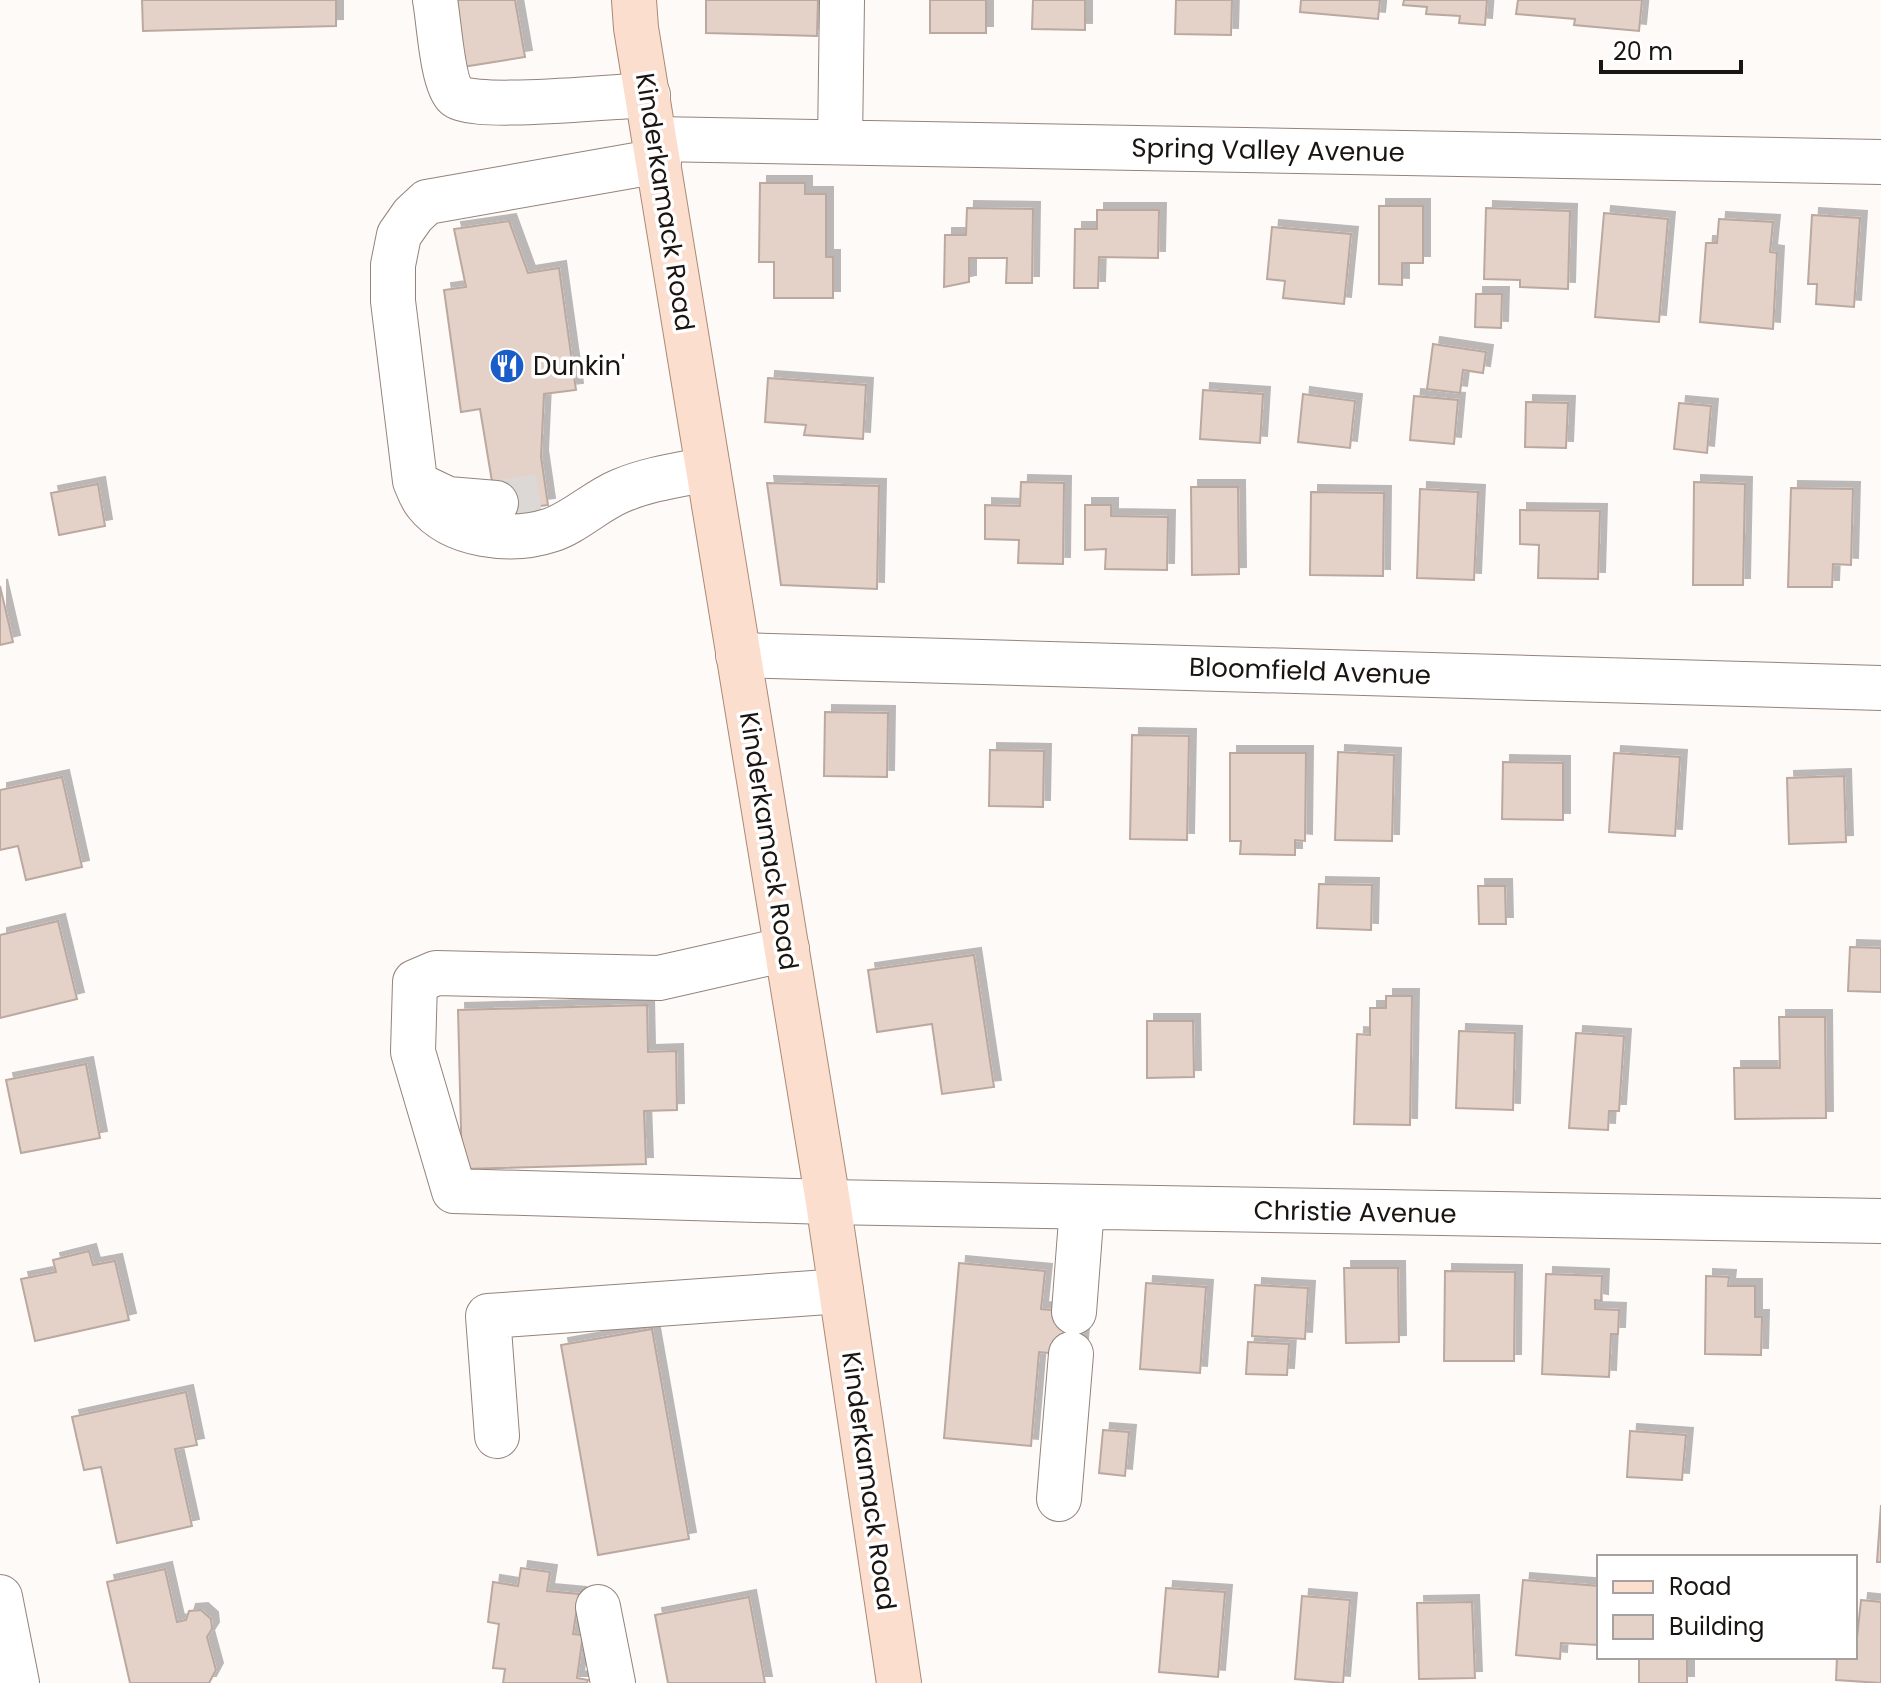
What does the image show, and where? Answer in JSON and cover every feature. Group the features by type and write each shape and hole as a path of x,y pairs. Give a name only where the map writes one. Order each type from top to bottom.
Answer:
{"main road":[{"name":"Kinderkamack Road","path":"634,0 828,1202 899,1683"}],"street":[{"path":"435,0 448,84 457,97 470,102 506,103 648,95"},
{"path":"840,142 842,0"},
{"name":"Spring Valley Avenue","path":"415,481 393,301 393,265 399,235 413,215 427,202 657,150 840,142 1881,162"},
{"path":"547,495 708,469"},
{"path":"415,481 426,503 444,520 501,537 553,530 597,501 643,481"},
{"path":"415,481 448,499 496,503"},
{"name":"Bloomfield Avenue","path":"738,655 1881,688"},
{"name":"Christie Avenue","path":"787,949 659,978 436,973 415,982 413,1052 454,1191 828,1202 1881,1221"},
{"path":"1074,1312 1082,1207"},
{"path":"497,1436 488,1316 841,1291"},
{"path":"1059,1499 1071,1354"},
{"path":"0,1597 17,1683"},
{"path":"598,1607 613,1683"}],"building":[{"path":"142,0 336,0 336,26 143,31"},
{"path":"445,0 515,0 525,57 456,68"},
{"path":"706,0 818,0 817,36 706,33"},
{"path":"930,0 986,0 986,33 930,33"},
{"path":"1033,0 1085,0 1085,30 1032,29"},
{"path":"1176,0 1232,0 1231,35 1175,34"},
{"path":"1301,0 1380,0 1378,19 1300,12"},
{"path":"1404,0 1487,0 1485,25 1459,23 1460,16 1426,14 1427,7 1403,5"},
{"path":"1518,0 1642,0 1639,31 1574,25 1575,19 1516,14"},
{"path":"760,183 805,183 805,194 826,194 826,257 833,257 833,298 774,298 774,262 759,262"},
{"path":"1379,206 1423,206 1423,263 1402,263 1402,285 1379,284"},
{"path":"967,208 1033,209 1032,283 1006,283 1007,258 969,258 969,282 944,287 945,235 966,235"},
{"path":"1486,208 1570,211 1568,289 1520,287 1520,280 1484,279"},
{"path":"1097,210 1159,210 1158,258 1099,257 1098,288 1074,288 1075,229 1097,229"},
{"path":"1604,213 1668,219 1659,322 1595,317"},
{"path":"1812,215 1860,218 1854,307 1816,304 1817,284 1808,284"},
{"path":"1719,219 1773,222 1770,252 1777,253 1773,329 1700,322 1706,243 1717,243"},
{"path":"509,221 528,273 559,268 576,390 544,394 541,457 548,505 497,512 480,409 461,412 444,290 466,287 454,229"},
{"path":"1272,227 1351,234 1344,304 1283,298 1285,281 1267,279"},
{"path":"1476,294 1502,294 1501,328 1475,327"},
{"path":"1433,344 1486,352 1483,373 1463,370 1460,393 1427,389"},
{"path":"768,378 866,385 863,439 804,435 806,425 765,422"},
{"path":"1203,390 1263,394 1260,443 1200,439"},
{"path":"1303,394 1355,401 1350,448 1298,442"},
{"path":"1414,396 1458,400 1454,444 1410,440"},
{"path":"1526,402 1568,403 1566,448 1525,447"},
{"path":"1679,403 1711,406 1707,453 1674,449"},
{"path":"1021,482 1064,483 1063,564 1018,563 1019,540 985,539 985,505 1020,506"},
{"path":"1694,482 1745,484 1743,585 1693,585"},
{"path":"767,483 879,486 877,589 781,585"},
{"path":"98,484 105,526 59,535 51,493"},
{"path":"1191,487 1238,487 1239,574 1192,575"},
{"path":"1791,488 1853,489 1851,565 1833,564 1832,587 1788,587"},
{"path":"1420,489 1478,492 1474,580 1417,578"},
{"path":"1311,492 1384,493 1383,576 1310,575"},
{"path":"1085,505 1111,505 1111,516 1168,517 1167,570 1105,569 1106,549 1085,550"},
{"path":"1520,510 1600,511 1598,579 1538,578 1539,545 1520,544"},
{"path":"0,586 13,642 0,645"},
{"path":"825,712 888,713 887,777 824,776"},
{"path":"1132,735 1189,736 1187,840 1130,839"},
{"path":"990,750 1044,751 1043,807 989,806"},
{"path":"1338,752 1394,755 1392,841 1335,840"},
{"path":"1230,753 1306,753 1305,841 1295,840 1295,855 1240,854 1241,841 1230,841"},
{"path":"1614,753 1680,757 1675,836 1609,832"},
{"path":"1503,762 1563,763 1563,820 1502,819"},
{"path":"1844,776 1846,842 1789,844 1787,778"},
{"path":"62,777 82,867 26,880 18,846 0,850 0,790"},
{"path":"1319,884 1372,885 1371,930 1317,928"},
{"path":"1478,886 1505,886 1506,924 1479,924"},
{"path":"58,921 77,999 0,1018 0,935"},
{"path":"1850,947 1881,948 1881,992 1848,991"},
{"path":"974,955 994,1087 942,1094 932,1024 877,1032 868,970"},
{"path":"1386,996 1412,996 1410,1125 1354,1124 1357,1034 1370,1035 1370,1008 1386,1008"},
{"path":"647,1005 648,1052 676,1051 677,1110 644,1111 646,1164 462,1169 458,1010"},
{"path":"1779,1017 1825,1017 1826,1118 1735,1119 1734,1068 1780,1068"},
{"path":"1147,1021 1193,1021 1194,1077 1147,1078"},
{"path":"1459,1031 1515,1033 1513,1110 1456,1108"},
{"path":"1576,1033 1624,1036 1619,1111 1609,1111 1608,1130 1569,1128"},
{"path":"86,1064 100,1138 21,1153 6,1080"},
{"path":"89,1251 93,1265 115,1261 129,1320 35,1341 21,1279 56,1272 53,1260"},
{"path":"959,1263 1045,1271 1041,1309 1084,1313 1080,1356 1039,1352 1031,1446 944,1438"},
{"path":"1344,1268 1398,1268 1399,1342 1346,1343"},
{"path":"1445,1271 1515,1272 1514,1361 1444,1361"},
{"path":"1546,1274 1602,1276 1601,1301 1595,1300 1595,1309 1619,1310 1618,1334 1611,1334 1609,1377 1542,1374"},
{"path":"1706,1276 1729,1277 1728,1286 1755,1286 1755,1317 1762,1317 1761,1355 1705,1354"},
{"path":"1146,1283 1206,1287 1200,1373 1140,1369"},
{"path":"1255,1285 1308,1288 1305,1339 1252,1336"},
{"path":"652,1329 689,1539 598,1555 561,1345"},
{"path":"1248,1342 1289,1344 1287,1375 1246,1374"},
{"path":"186,1392 197,1445 175,1449 192,1526 117,1543 101,1467 84,1470 72,1417"},
{"path":"1103,1430 1129,1432 1125,1476 1099,1473"},
{"path":"1630,1431 1686,1435 1682,1480 1627,1477"},
{"path":"1881,1505 1881,1562 1877,1562"},
{"path":"521,1568 550,1572 547,1591 579,1594 573,1634 583,1635 577,1678 588,1680 587,1683 503,1683 505,1669 493,1668 499,1624 488,1622 493,1582 518,1586"},
{"path":"165,1569 177,1622 186,1620 189,1611 201,1610 211,1619 212,1629 207,1637 216,1670 209,1683 130,1683 107,1582"},
{"path":"1523,1580 1597,1586 1597,1645 1561,1643 1560,1659 1516,1655"},
{"path":"1166,1588 1225,1592 1218,1677 1159,1672"},
{"path":"1302,1596 1350,1600 1343,1683 1295,1679"},
{"path":"749,1597 765,1683 668,1683 655,1615"},
{"path":"1861,1600 1881,1602 1881,1683 1836,1680 1837,1659 1857,1659"},
{"path":"1472,1602 1475,1678 1419,1679 1417,1603"},
{"path":"1639,1659 1687,1659 1687,1683 1639,1683"}],"tunnel":[{"path":"496,503 547,495"}],"place":[{"name":"Dunkin'","path":"507,366"}]}
